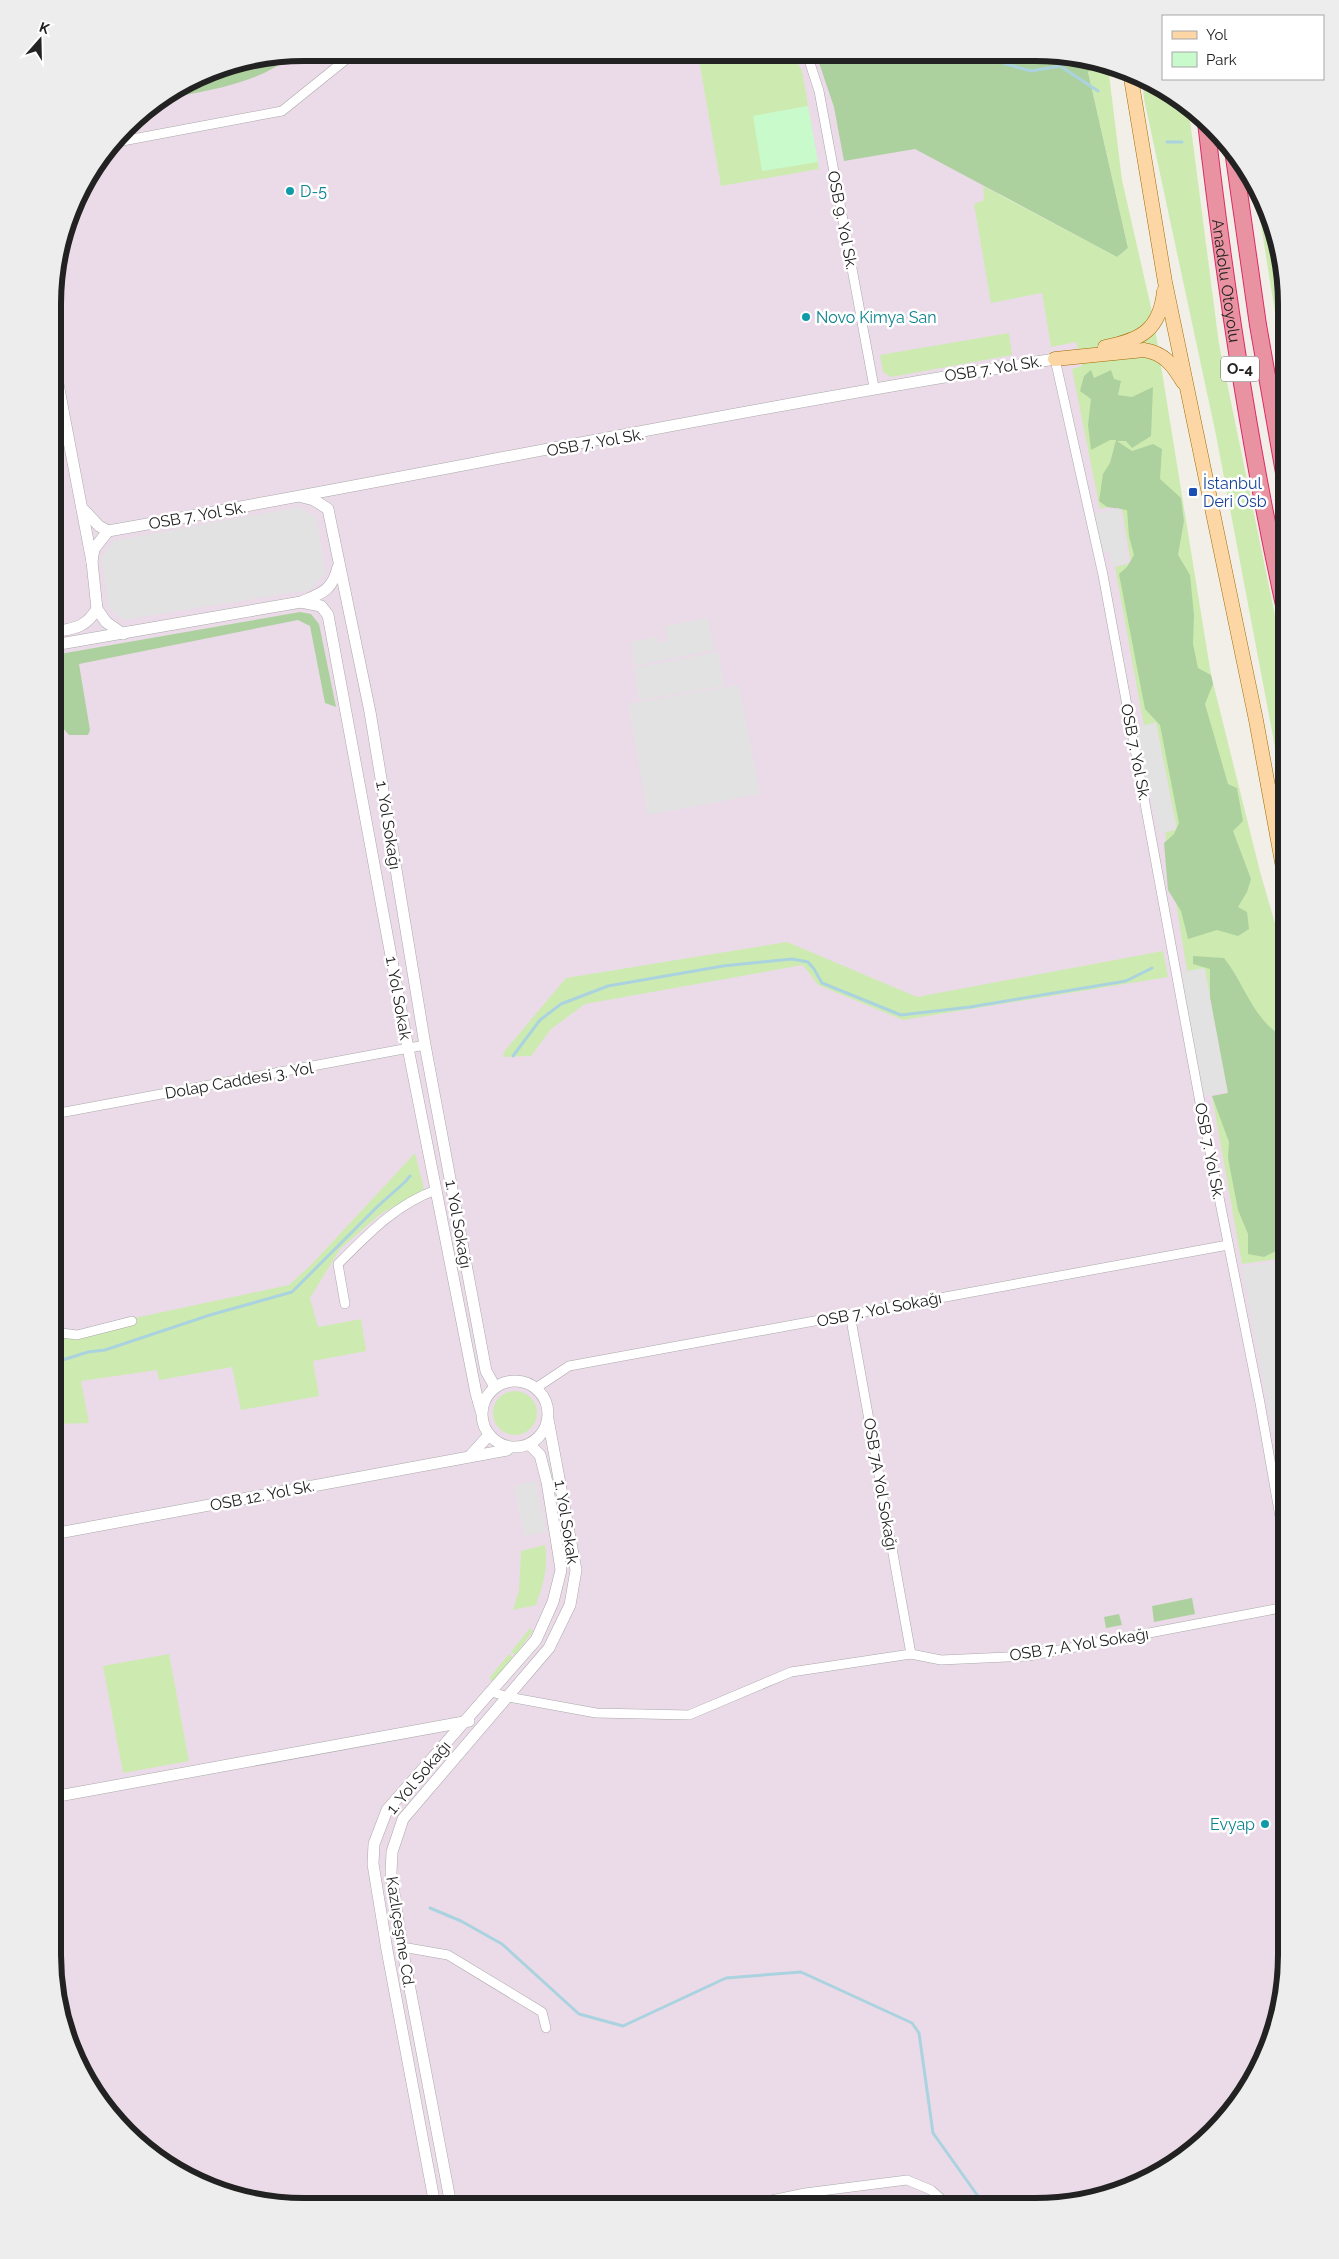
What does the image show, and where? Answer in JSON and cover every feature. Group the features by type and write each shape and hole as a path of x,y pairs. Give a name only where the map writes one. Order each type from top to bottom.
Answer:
{"highway":[{"name":"Anadolu Otoyolu","path":"1207,134 1217,218 1250,427 1278,572"},
{"name":"Anadolu Otoyolu","path":"1237,168 1258,325 1278,439"}],"main road":[{"path":"1132,82 1164,282 1189,393 1256,720 1278,840"},
{"path":"1056,358 1123,343 1143,334 1151,328 1160,312 1164,282"},
{"path":"1056,358 1144,350 1153,352 1169,361 1189,393"}],"street":[{"path":"126,140 282,111 344,61"},
{"name":"OSB 9. Yol Sk.","path":"809,61 819,91 874,387"},
{"name":"OSB 7. Yol Sk.","path":"108,531 680,426 874,387 1056,358 1102,574 1228,1245"},
{"path":"61,405 92,562 97,609 106,622 123,634"},
{"path":"301,497 314,500 328,509 336,494 342,488"},
{"path":"80,506 90,519 108,531 94,549 92,562"},
{"name":"1. Yol Sokağı","path":"328,509 338,565 370,712 425,1045 486,1371 495,1386"},
{"path":"61,644 301,602 324,592 335,580 338,565"},
{"name":"1. Yol Sokak","path":"301,602 321,606 328,615 408,1048 474,1384 481,1411"},
{"path":"61,631 77,628 89,621 97,609"},
{"name":"Dolap Caddesi 3. Yol","path":"61,1113 425,1045"},
{"path":"345,1304 338,1264 382,1221 425,1194 436,1190"},
{"path":"1228,1245 1278,1507"},
{"name":"OSB 7. Yol Sokağı","path":"536,1388 569,1366 1228,1245"},
{"name":"OSB 7A Yol Sokağı","path":"850,1314 911,1654"},
{"path":"61,1333 77,1336 132,1320"},
{"path":"516,1380 527,1382 536,1388 544,1397 548,1408 548,1419 538,1438 529,1444 509,1447 489,1435 484,1428 481,1411 488,1393 495,1386 516,1380"},
{"name":"1. Yol Sokak","path":"508,1697 549,1648 570,1606 576,1570 548,1419"},
{"path":"470,1456 489,1435"},
{"name":"1. Yol Sokağı","path":"434,2198 387,1950 373,1864 374,1844 387,1810 536,1640 554,1602 561,1570 540,1455 529,1444"},
{"name":"OSB 12. Yol Sk.","path":"61,1533 507,1450 509,1447"},
{"name":"OSB 7. A Yol Sokağı","path":"492,1692 508,1697 596,1713 689,1715 791,1672 911,1654 941,1660 1028,1656 1278,1609"},
{"name":"Kazlıçeşme Cd.","path":"450,2198 402,1947 391,1874 392,1852 402,1819 508,1697"},
{"path":"61,1796 466,1720 485,1724"},
{"path":"402,1947 448,1955 542,2012 546,2028"},
{"path":"781,2198 805,2193 907,2180 931,2190 940,2198"}],"shaded area":[{"path":"305,61 862,61 1123,315 1181,498 1211,675 1260,872 1278,934 1278,1954 1276,1986 1265,2033 1253,2062 1237,2090 1217,2115 1183,2147 1142,2173 1113,2185 1082,2193 1034,2198 305,2198 273,2196 226,2185 197,2173 169,2157 144,2137 112,2103 86,2062 74,2033 66,2002 61,1954 61,305 63,273 74,226 86,197 102,169 122,144 156,112 197,86 226,74 273,63"},
{"path":"299,507 316,517 326,573 309,590 123,620 109,608 101,558 113,541"},
{"path":"1119,508 1128,563 1112,566 1109,551 1102,552 1095,514"},
{"path":"708,618 714,650 634,666 630,642 657,637 658,643 667,641 665,626"},
{"path":"718,652 724,686 639,700 634,668"},
{"path":"739,685 760,794 648,815 628,704"},
{"path":"1156,723 1176,829 1159,834 1137,727"},
{"path":"1204,968 1227,1091 1199,1097 1177,973"},
{"path":"1278,1261 1278,1458 1242,1267"},
{"path":"536,1481 546,1532 524,1536 514,1486"}],"green space":[{"path":"699,61 797,61 802,71 819,169 721,186"},
{"path":"818,61 1034,61 1066,63 1092,69 1088,72 1128,248 1117,257 915,149 844,161 834,107"},
{"path":"282,62 249,79 216,89 179,96 197,86 226,74 257,66"},
{"path":"1092,69 1109,73 1122,180 1153,316 1211,675 1260,872 1278,934 1278,1259 1242,1264 1212,1096 1228,1093 1205,969 1187,971 1165,833 1177,829 1156,722 1144,726 1115,567 1131,563 1121,504 1100,509 1072,369 1082,366 1076,342 1051,347 1042,293 991,303 974,204 984,200 983,186 1117,257 1128,248 1088,72"},
{"path":"1143,86 1170,102 1190,118 1219,344 1278,630 1278,763 1216,435"},
{"path":"808,106 818,162 762,171 753,116"},
{"path":"1259,210 1265,226 1276,273 1278,332"},
{"path":"1009,333 1012,355 891,377 883,372 880,355"},
{"path":"1091,370 1094,378 1111,370 1114,379 1121,381 1118,395 1132,397 1153,387 1151,436 1132,448 1126,441 1117,441 1132,451 1153,444 1162,449 1160,479 1181,498 1184,521 1178,555 1190,575 1194,615 1193,644 1198,668 1211,675 1213,684 1205,704 1228,784 1237,788 1243,821 1233,831 1251,879 1247,892 1238,907 1247,912 1249,929 1238,936 1217,930 1188,939 1181,911 1168,890 1164,843 1174,834 1179,823 1160,725 1145,709 1119,574 1127,567 1134,555 1129,536 1127,510 1107,507 1099,501 1103,474 1110,463 1116,440 1110,440 1091,450 1088,425 1091,399 1080,391 1084,376"},
{"path":"300,612 311,614 319,624 336,707 325,703 310,626 298,620 79,664 90,730 88,735 69,735 61,726 61,654"},
{"path":"787,942 917,997 1163,951 1168,977 903,1020 818,985 803,965 585,1004 551,1029 531,1056 504,1057 503,1053 566,978"},
{"path":"1193,956 1224,958 1258,1013 1278,1033 1278,1250 1264,1257 1248,1254 1248,1234 1238,1210 1228,1158 1229,1142 1212,1096 1228,1093 1210,997 1210,969 1193,964"},
{"path":"415,1153 424,1189 379,1215 340,1249 310,1298 318,1327 361,1319 366,1351 313,1361 319,1396 241,1410 232,1367 159,1380 157,1370 81,1381 89,1423 61,1424 61,1332 65,1333 289,1285 311,1265"},
{"path":"519,1391 531,1397 536,1404 536,1422 531,1429 524,1434 511,1435 503,1432 496,1425 493,1409 496,1401 503,1394"},
{"path":"545,1545 546,1568 536,1605 513,1610 519,1590 521,1551"},
{"path":"1192,1598 1195,1614 1154,1622 1152,1606"},
{"path":"1119,1614 1122,1625 1106,1628 1104,1617"},
{"path":"530,1628 533,1631 515,1655 511,1652"},
{"path":"169,1654 189,1761 123,1773 103,1666"},
{"path":"509,1654 513,1657 492,1683 490,1677"}],"waterway":[{"path":"1000,61 1031,71 1060,66 1098,91"},
{"path":"1167,142 1182,142"},
{"path":"513,1056 540,1020 561,1004 608,986 723,966 792,959 808,962 822,983 901,1015 970,1007 1126,981 1152,968"},
{"path":"61,1360 88,1352 105,1350 210,1315 292,1292 410,1176"},
{"path":"430,1908 461,1921 502,1944 579,2014 623,2026 726,1978 801,1972 912,2023 919,2033 933,2133 979,2198"}],"place":[{"name":"D-5","path":"290,191"},
{"name":"Novo Kimya San","path":"806,317"},
{"name":"İstanbul Deri Osb","path":"1193,492"},
{"name":"Evyap","path":"1265,1824"}]}
